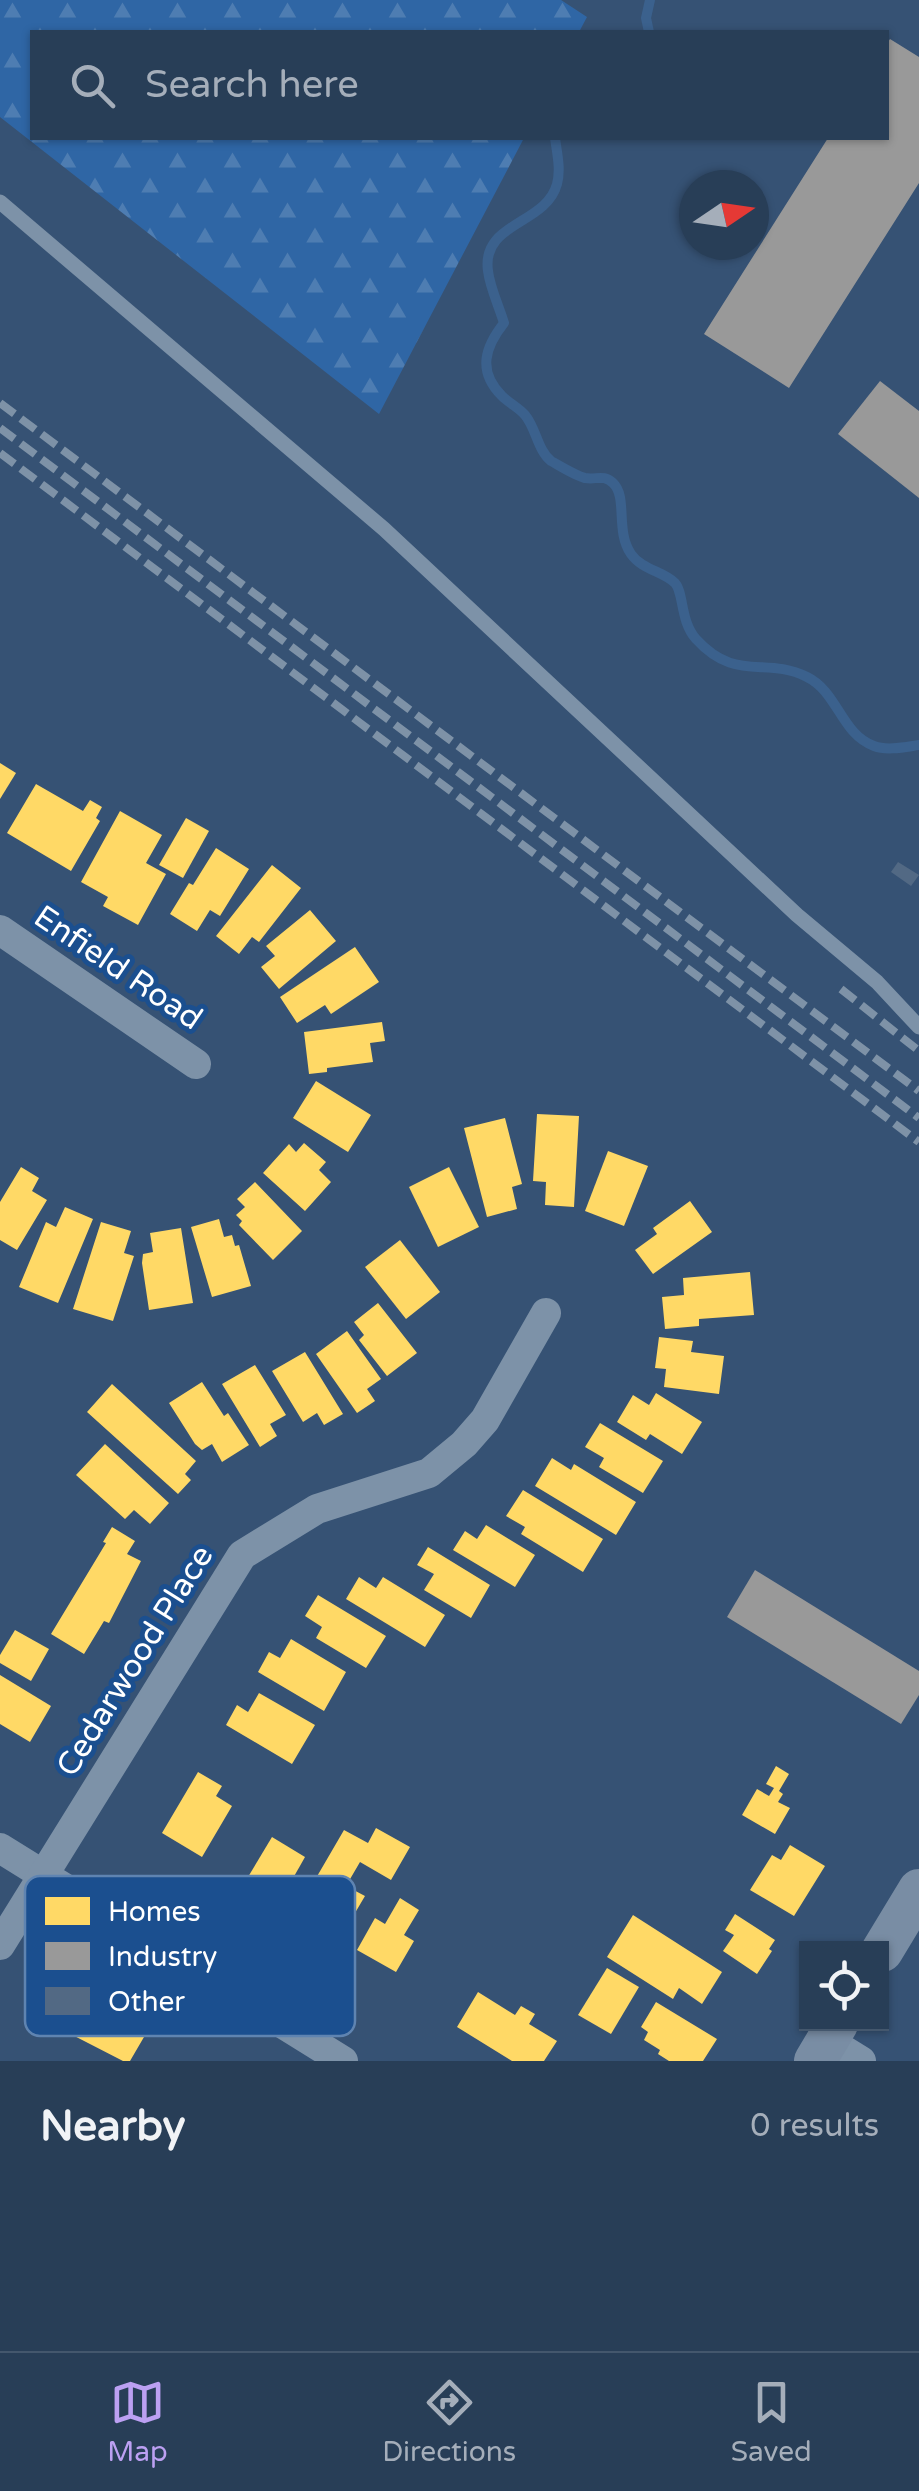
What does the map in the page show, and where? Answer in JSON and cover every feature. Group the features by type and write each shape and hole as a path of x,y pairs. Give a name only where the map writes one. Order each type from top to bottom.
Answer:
{"street":[{"name":"Enfield Road","path":"0,930 196,1064"},
{"name":"Cedarwood Place","path":"42,1874 242,1555 317,1509 429,1472 486,1420 546,1313"},
{"path":"0,1848 45,1876"},
{"path":"888,1941 919,1890"},
{"name":"Cedarwood Place","path":"0,1946 25,1903"},
{"path":"303,2036 343,2061"}],"lane":[{"path":"0,202 384,529 782,902 877,982 919,1027"}],"green space":[{"path":"0,0 561,0 587,17 580,30 30,30 30,140 523,140 379,414 0,117"}],"building: Homes":[{"path":"0,763 16,773 0,799"},
{"path":"36,784 83,811 90,800 102,807 96,818 100,821 71,871 7,833"},
{"path":"120,811 162,835 146,863 166,874 138,925 103,906 108,897 81,882"},
{"path":"186,818 209,831 183,878 159,865"},
{"path":"216,848 249,869 220,916 210,910 197,931 170,914"},
{"path":"272,865 301,888 259,942 252,937 239,954 216,936"},
{"path":"310,910 336,941 279,989 261,967 275,956 266,946"},
{"path":"355,947 379,982 331,1014 325,1005 297,1023 280,997"},
{"path":"382,1022 385,1041 370,1043 373,1062 309,1074 304,1032"},
{"path":"316,1081 371,1115 348,1152 293,1118"},
{"path":"537,1114 579,1116 574,1207 545,1205 546,1182 533,1181"},
{"path":"505,1118 522,1184 512,1187 517,1209 487,1217 464,1128"},
{"path":"304,1143 326,1162 319,1170 331,1182 305,1211 263,1173 289,1144 296,1152"},
{"path":"608,1151 648,1166 624,1226 585,1211"},
{"path":"21,1167 39,1178 32,1191 47,1200 17,1250 0,1240 0,1202"},
{"path":"449,1167 479,1227 438,1247 409,1187"},
{"path":"255,1182 302,1231 273,1260 239,1225 242,1221 236,1215 245,1207 237,1199"},
{"path":"690,1201 712,1232 653,1274 635,1250 657,1234 653,1228"},
{"path":"65,1207 93,1219 58,1303 19,1287 46,1222 56,1227"},
{"path":"219,1219 224,1237 232,1235 235,1246 239,1245 251,1286 212,1297 191,1227"},
{"path":"101,1222 131,1231 124,1253 134,1256 113,1321 73,1309"},
{"path":"181,1228 193,1303 149,1310 142,1263 143,1254 153,1252 150,1233"},
{"path":"400,1240 440,1292 406,1319 365,1267"},
{"path":"750,1272 754,1315 699,1319 699,1326 665,1329 662,1297 684,1295 683,1278"},
{"path":"378,1303 417,1353 387,1376 359,1340 364,1335 354,1322"},
{"path":"347,1331 381,1379 367,1389 375,1401 357,1413 316,1354"},
{"path":"659,1337 693,1341 691,1352 724,1356 719,1394 664,1387 666,1369 655,1368"},
{"path":"305,1352 343,1414 324,1425 317,1413 303,1422 272,1371"},
{"path":"255,1365 286,1415 270,1424 277,1436 260,1447 222,1384"},
{"path":"202,1382 249,1445 222,1462 212,1444 202,1450 195,1444 169,1403"},
{"path":"112,1384 196,1461 185,1474 191,1480 178,1494 87,1412"},
{"path":"656,1393 702,1422 682,1454 650,1434 646,1440 617,1422 633,1395 649,1405"},
{"path":"600,1423 663,1461 643,1493 599,1467 604,1458 585,1447"},
{"path":"105,1444 169,1503 150,1524 134,1510 125,1519 76,1475"},
{"path":"552,1458 571,1470 574,1464 636,1502 616,1535 535,1486"},
{"path":"523,1490 603,1539 583,1572 521,1534 525,1527 506,1516"},
{"path":"486,1525 535,1555 515,1587 453,1550 465,1531 477,1539"},
{"path":"112,1527 135,1541 127,1554 141,1561 109,1623 104,1621 84,1654 51,1634"},
{"path":"428,1547 490,1585 471,1618 424,1590 434,1574 417,1565"},
{"path":"359,1577 376,1588 383,1577 445,1615 425,1647 346,1599"},
{"path":"318,1595 386,1636 366,1668 316,1638 322,1627 305,1616"},
{"path":"15,1630 49,1649 31,1681 0,1663 0,1655"},
{"path":"291,1639 346,1672 324,1711 258,1672 269,1652 280,1658"},
{"path":"0,1675 51,1706 30,1742 0,1724"},
{"path":"259,1693 315,1725 292,1764 226,1725 237,1705 248,1712"},
{"path":"776,1766 789,1774 779,1791 783,1794 778,1802 790,1808 775,1834 742,1815 757,1789 769,1796 774,1788 766,1784"},
{"path":"198,1772 222,1786 216,1796 232,1806 202,1857 162,1833"},
{"path":"376,1828 410,1847 391,1880 360,1862 352,1876 317,1876 344,1830 368,1843"},
{"path":"272,1837 305,1857 294,1876 249,1876"},
{"path":"790,1845 825,1866 794,1916 750,1890 772,1855 781,1860"},
{"path":"355,1891 365,1896 355,1913"},
{"path":"400,1898 419,1910 404,1935 414,1941 396,1972 357,1950 375,1918 385,1924"},
{"path":"735,1914 775,1940 757,1974 723,1951 734,1935 725,1930"},
{"path":"633,1915 722,1972 702,2004 679,1988 673,1999 607,1957"},
{"path":"607,1968 639,1987 611,2034 578,2015"},
{"path":"478,1992 515,2015 521,2006 535,2014 529,2024 557,2041 544,2061 512,2061 457,2027"},
{"path":"656,2002 717,2039 703,2061 669,2061 644,2040 648,2032 641,2027"},
{"path":"74,2036 144,2037 130,2061"}],"building: Industry":[{"path":"890,39 919,57 919,183 789,388 704,334 751,260 769,260 769,231 827,140 889,140"},
{"path":"880,381 919,411 919,498 838,434"},
{"path":"755,1570 919,1671 919,1695 901,1724 727,1617"}],"building: Other":[{"path":"898,862 919,875 911,886 891,872"}],"waterway":[{"path":"649,30 646,18 650,0"},
{"path":"555,140 559,173 551,198 494,242 489,255 489,277 504,323 486,359 494,387 525,415 551,461 581,477 603,478 613,483 620,497 624,535 631,554 675,583 691,632 711,652 738,665 778,668 807,677 826,692 854,732 874,746 919,745"}],"railway":[{"path":"0,403 919,1091"},
{"path":"0,428 919,1118"},
{"path":"0,453 919,1142"},
{"path":"841,989 919,1051"}]}
